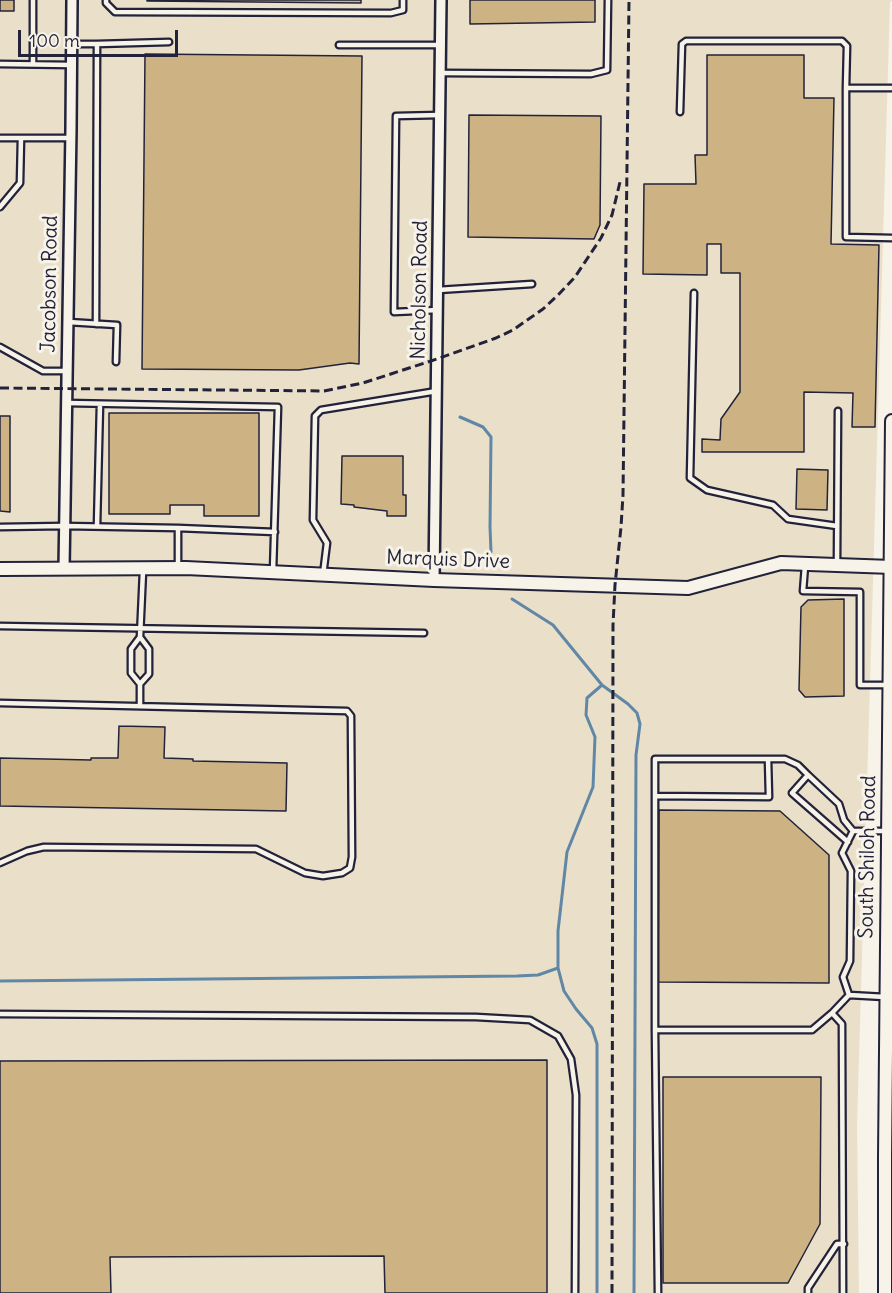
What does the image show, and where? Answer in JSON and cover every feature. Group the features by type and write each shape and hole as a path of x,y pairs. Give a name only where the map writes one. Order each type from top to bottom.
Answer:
{"street":[{"name":"Jacobson Road","path":"64,568 72,0"},
{"name":"Nicholson Road","path":"434,580 441,0"},
{"name":"South Shiloh Road","path":"885,1293 888,1157 892,421"},
{"name":"Marquis Drive","path":"0,569 178,568 434,580 688,588 781,563 891,567"}],"lane":[{"path":"33,0 33,64"},
{"path":"106,0 115,12 391,14 403,10 403,0"},
{"path":"441,73 591,74 607,70 608,0"},
{"path":"680,112 682,44 686,41 842,41 847,46 846,237 892,238"},
{"path":"72,44 169,42"},
{"path":"96,324 97,44"},
{"path":"339,45 441,45"},
{"path":"0,64 72,65"},
{"path":"846,88 892,88"},
{"path":"438,310 394,312 395,139 396,116 440,115"},
{"path":"0,138 71,138"},
{"path":"0,207 20,183 21,138"},
{"path":"438,290 532,284"},
{"path":"694,293 690,478 707,490 773,505 788,519 837,526"},
{"path":"68,322 117,325 116,362"},
{"path":"0,347 43,370 67,371"},
{"path":"323,575 327,543 313,520 315,416 321,410 437,391"},
{"path":"66,404 278,407 273,573"},
{"path":"97,526 100,404"},
{"path":"837,564 838,411"},
{"path":"0,527 97,526 274,532"},
{"path":"177,528 178,568"},
{"path":"805,564 803,591 860,592 860,685 891,685"},
{"path":"140,684 149,674 149,650 140,637 143,568"},
{"path":"0,626 424,633"},
{"path":"140,637 131,649 131,673 140,684 140,706"},
{"path":"0,703 347,711 351,716 352,857 350,868 342,873 323,876 305,873 256,849 44,847 27,850 0,863"},
{"path":"658,1293 655,759 784,759 798,765 839,804 844,820 853,831"},
{"path":"655,796 768,797 768,759"},
{"path":"808,775 792,794 848,842"},
{"path":"853,831 890,831"},
{"path":"849,995 843,977 850,961 850,871 842,853 853,831"},
{"path":"655,1030 812,1030 849,995 889,997"},
{"path":"832,1013 842,1024 843,1293"},
{"path":"0,1014 476,1017 530,1020 558,1036 571,1059 576,1095 575,1293"},
{"path":"808,1293 807,1288 837,1244 844,1244"}],"shaded area":[{"path":"0,0 892,0 890,2 857,1126 859,1293 0,1293"}],"building":[{"path":"0,0 14,0 14,11 0,11"},
{"path":"361,0 361,3 147,1"},
{"path":"470,0 595,0 595,22 470,24"},
{"path":"145,54 362,56 359,364 350,363 299,370 142,369"},
{"path":"707,55 804,55 804,98 834,98 831,244 879,245 875,427 852,427 853,393 804,392 804,452 702,452 702,439 720,440 721,419 740,392 740,273 721,273 721,244 707,244 707,275 643,274 644,184 696,184 695,155 707,155"},
{"path":"469,115 601,116 600,225 594,239 468,237"},
{"path":"109,413 259,413 259,516 204,516 204,505 170,505 170,514 109,514"},
{"path":"0,416 10,416 10,512 0,511"},
{"path":"342,456 403,456 403,495 406,495 406,516 387,516 387,511 341,504"},
{"path":"797,469 828,470 827,510 796,509"},
{"path":"844,599 844,696 805,697 799,690 801,607 808,600"},
{"path":"119,726 165,727 164,758 193,759 193,761 287,763 286,811 0,806 0,758 91,760 91,758 118,758"},
{"path":"659,810 780,811 829,855 829,983 658,982"},
{"path":"547,1060 547,1293 385,1293 384,1256 110,1257 111,1293 0,1293 0,1061"},
{"path":"663,1077 821,1077 820,1224 788,1283 663,1283"}],"waterway":[{"path":"460,417 483,427 491,437 491,552"},
{"path":"512,599 553,625 602,685 637,713 640,724 636,755 634,1293"},
{"path":"597,1293 597,1044 592,1028 564,991 558,968 558,931 567,852 593,787 595,737 586,715 587,698 602,685"},
{"path":"0,981 517,976 538,975 558,968"}],"railway":[{"path":"612,1293 613,625 623,495 629,0"},
{"path":"0,388 324,391 363,383 437,359 513,330 543,309 559,294 575,277 601,238 612,215 620,182"}]}
